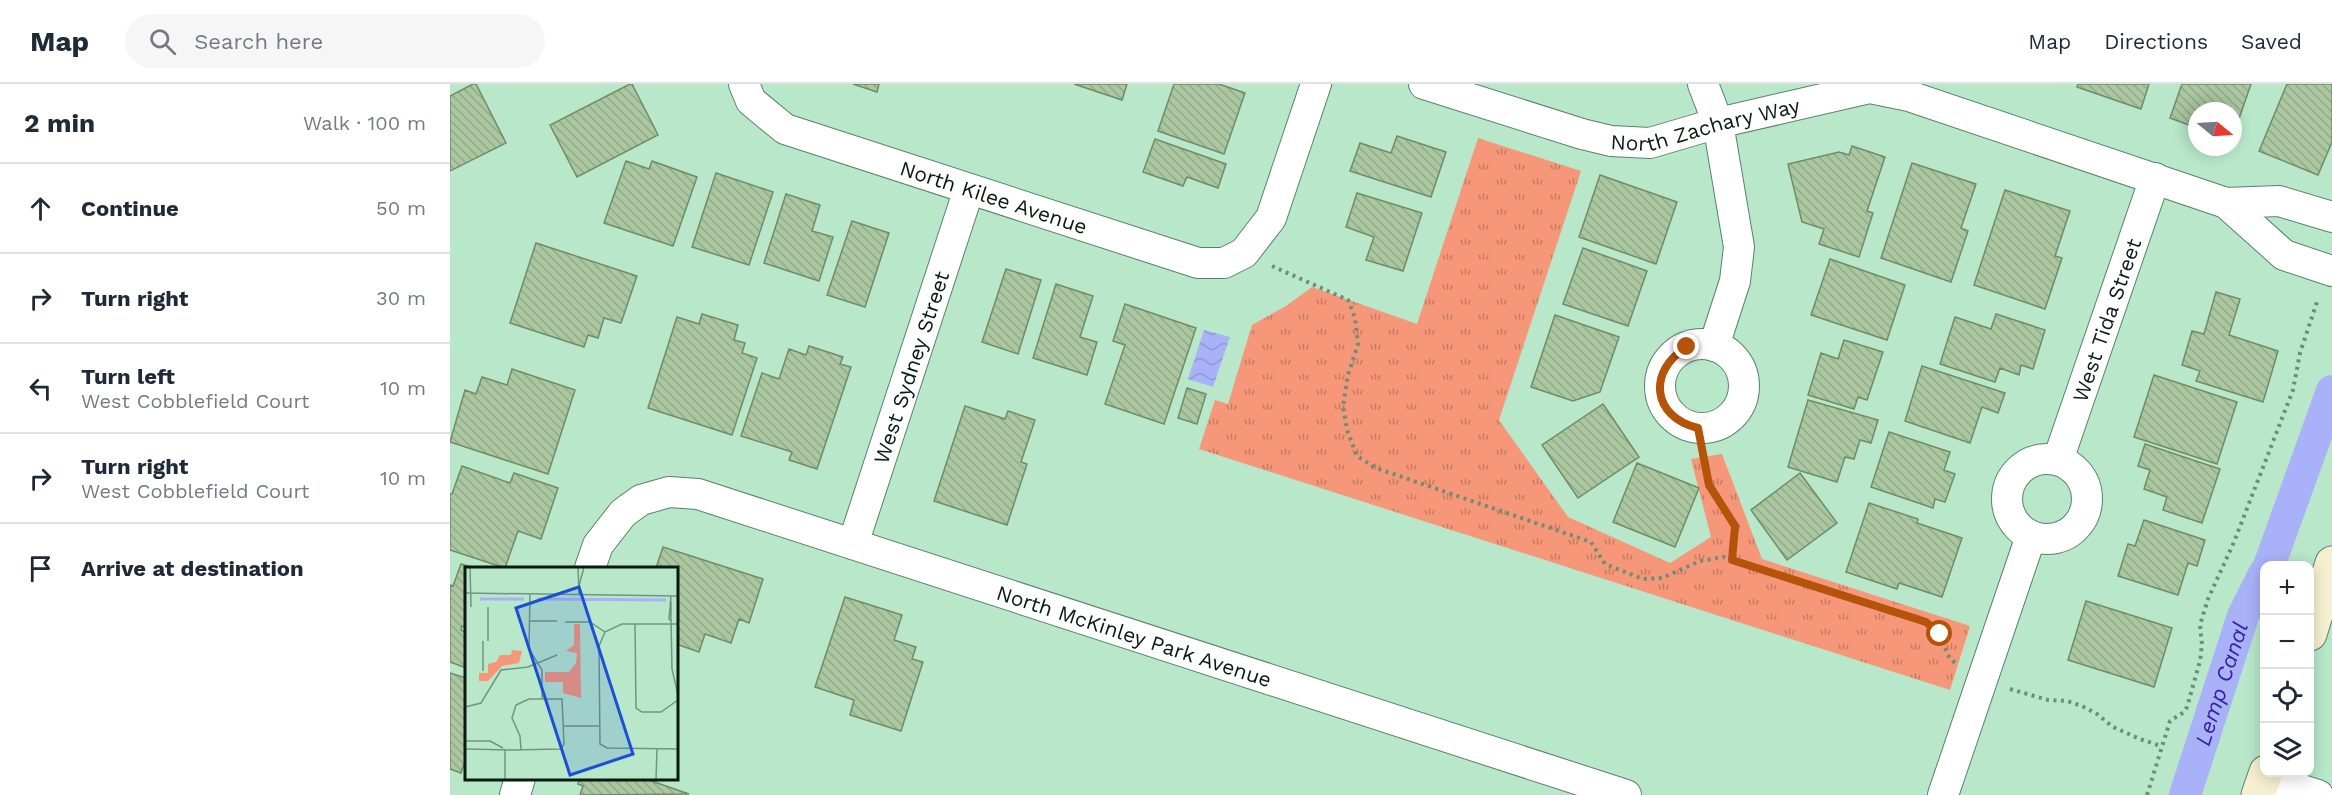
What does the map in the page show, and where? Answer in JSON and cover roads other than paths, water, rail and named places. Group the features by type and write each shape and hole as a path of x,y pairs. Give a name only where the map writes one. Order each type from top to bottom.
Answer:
{"main road":[{"path":"2314,621 2332,563"}],"street":[{"name":"North Kilee Avenue","path":"747,92 785,129 1198,263 1224,263 1244,253 1271,218 1316,84"},
{"name":"North Zachary Way","path":"1424,84 1611,141 1650,143 1718,123 1870,88 1909,96 2226,203 2279,201 2332,218"},
{"path":"1703,84 1718,123 1739,247 1732,292 1714,346"},
{"name":"West Tida Street","path":"2058,460 2155,178"},
{"name":"West Sydney Street","path":"853,544 969,189"},
{"name":"North Zachary Way","path":"2226,203 2284,255 2326,281"},
{"path":"1700,344 1714,346 1726,352 1736,362 1742,374 1742,394 1734,412 1724,421 1698,428 1673,417 1660,392 1661,378 1666,365 1675,354 1687,347 1700,344"},
{"path":"2044,459 2058,460 2069,465 2079,474 2085,486 2087,499 2085,512 2074,528 2057,538 2044,539 2031,536 2020,529 2011,518 2007,506 2007,492 2011,480 2019,469 2031,462 2044,459"},
{"name":"North McKinley Park Avenue","path":"590,567 598,545 623,513 641,500 669,492 698,494 1626,795"},
{"path":"1943,795 2031,536"},
{"path":"515,795 519,780"},
{"path":"2263,782 2318,795"}],"water":[{"path":"1204,330 1230,337 1213,387 1188,379"}],"waterway":[{"name":"Lemp Canal","path":"2271,561 2332,391"},
{"name":"Lemp Canal","path":"2185,795 2243,616 2260,582"}]}
